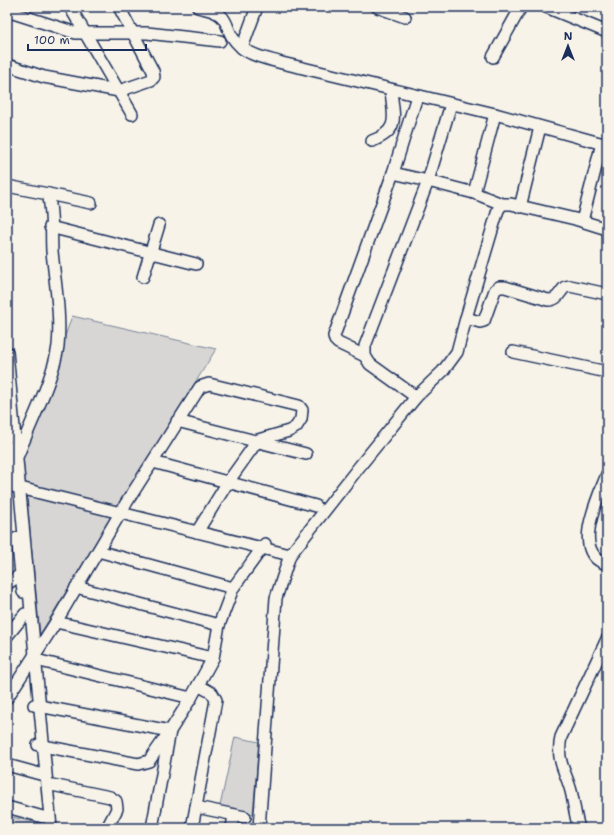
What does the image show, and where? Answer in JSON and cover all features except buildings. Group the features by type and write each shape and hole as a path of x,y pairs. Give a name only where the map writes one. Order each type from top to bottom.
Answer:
{"street":[{"path":"70,7 132,114"},
{"path":"7,65 44,77 119,92 151,80 154,78 153,71 119,7"},
{"path":"198,7 212,10 221,15 227,24 233,39 242,48 282,63 495,114 604,144 582,221"},
{"path":"242,48 257,7"},
{"path":"377,7 406,17"},
{"path":"493,58 521,7"},
{"path":"546,7 607,32"},
{"path":"7,11 76,33 132,32 220,41"},
{"path":"372,141 385,136 391,130 393,121 392,90"},
{"path":"365,356 338,343 334,336 393,173 417,96"},
{"path":"416,397 370,364 365,356 365,346 428,181 451,104"},
{"path":"474,193 495,114"},
{"path":"520,207 540,126"},
{"path":"393,173 474,193 502,204 582,221 607,229"},
{"path":"7,186 91,203"},
{"path":"48,194 50,203 50,227 59,326 58,348 47,382 17,457 13,482 33,658 41,746 47,784 49,826"},
{"path":"259,828 276,598 290,555 416,397 443,371 457,352 498,210 502,204"},
{"path":"144,278 159,225"},
{"path":"50,227 196,264"},
{"path":"466,318 480,322 484,321 495,290 499,287 505,287 548,300 554,300 565,287 570,286 607,294"},
{"path":"7,352 10,442 20,575 33,658"},
{"path":"513,352 607,372"},
{"path":"7,698 56,622 123,509 200,387 204,384 299,406 301,415 296,427 289,431 258,440 228,482 198,529"},
{"path":"178,421 258,440 306,454"},
{"path":"10,442 17,457"},
{"path":"153,462 316,506"},
{"path":"607,474 594,509 588,536 589,551 597,561 607,564"},
{"path":"13,482 123,509 290,555"},
{"path":"41,746 138,764 149,761 191,698 213,658 219,625 233,588 266,548"},
{"path":"98,551 233,588"},
{"path":"7,584 20,575"},
{"path":"76,588 219,625"},
{"path":"7,636 25,614"},
{"path":"56,622 213,658"},
{"path":"579,828 570,790 559,761 558,752 561,737 607,639"},
{"path":"33,658 191,698"},
{"path":"192,828 216,700 212,693 198,685"},
{"path":"37,706 170,731"},
{"path":"152,828 170,731"},
{"path":"41,746 40,774 49,826"},
{"path":"7,765 40,774"},
{"path":"47,784 110,797 116,802 117,808 107,828"},
{"path":"7,807 49,826"},
{"path":"196,807 245,817"},
{"path":"232,828 234,815"}],"shaded area":[{"path":"72,316 216,349 40,634 23,458"},
{"path":"235,737 259,742 253,814 220,806"},
{"path":"7,816 38,823 39,828 7,828"}]}
